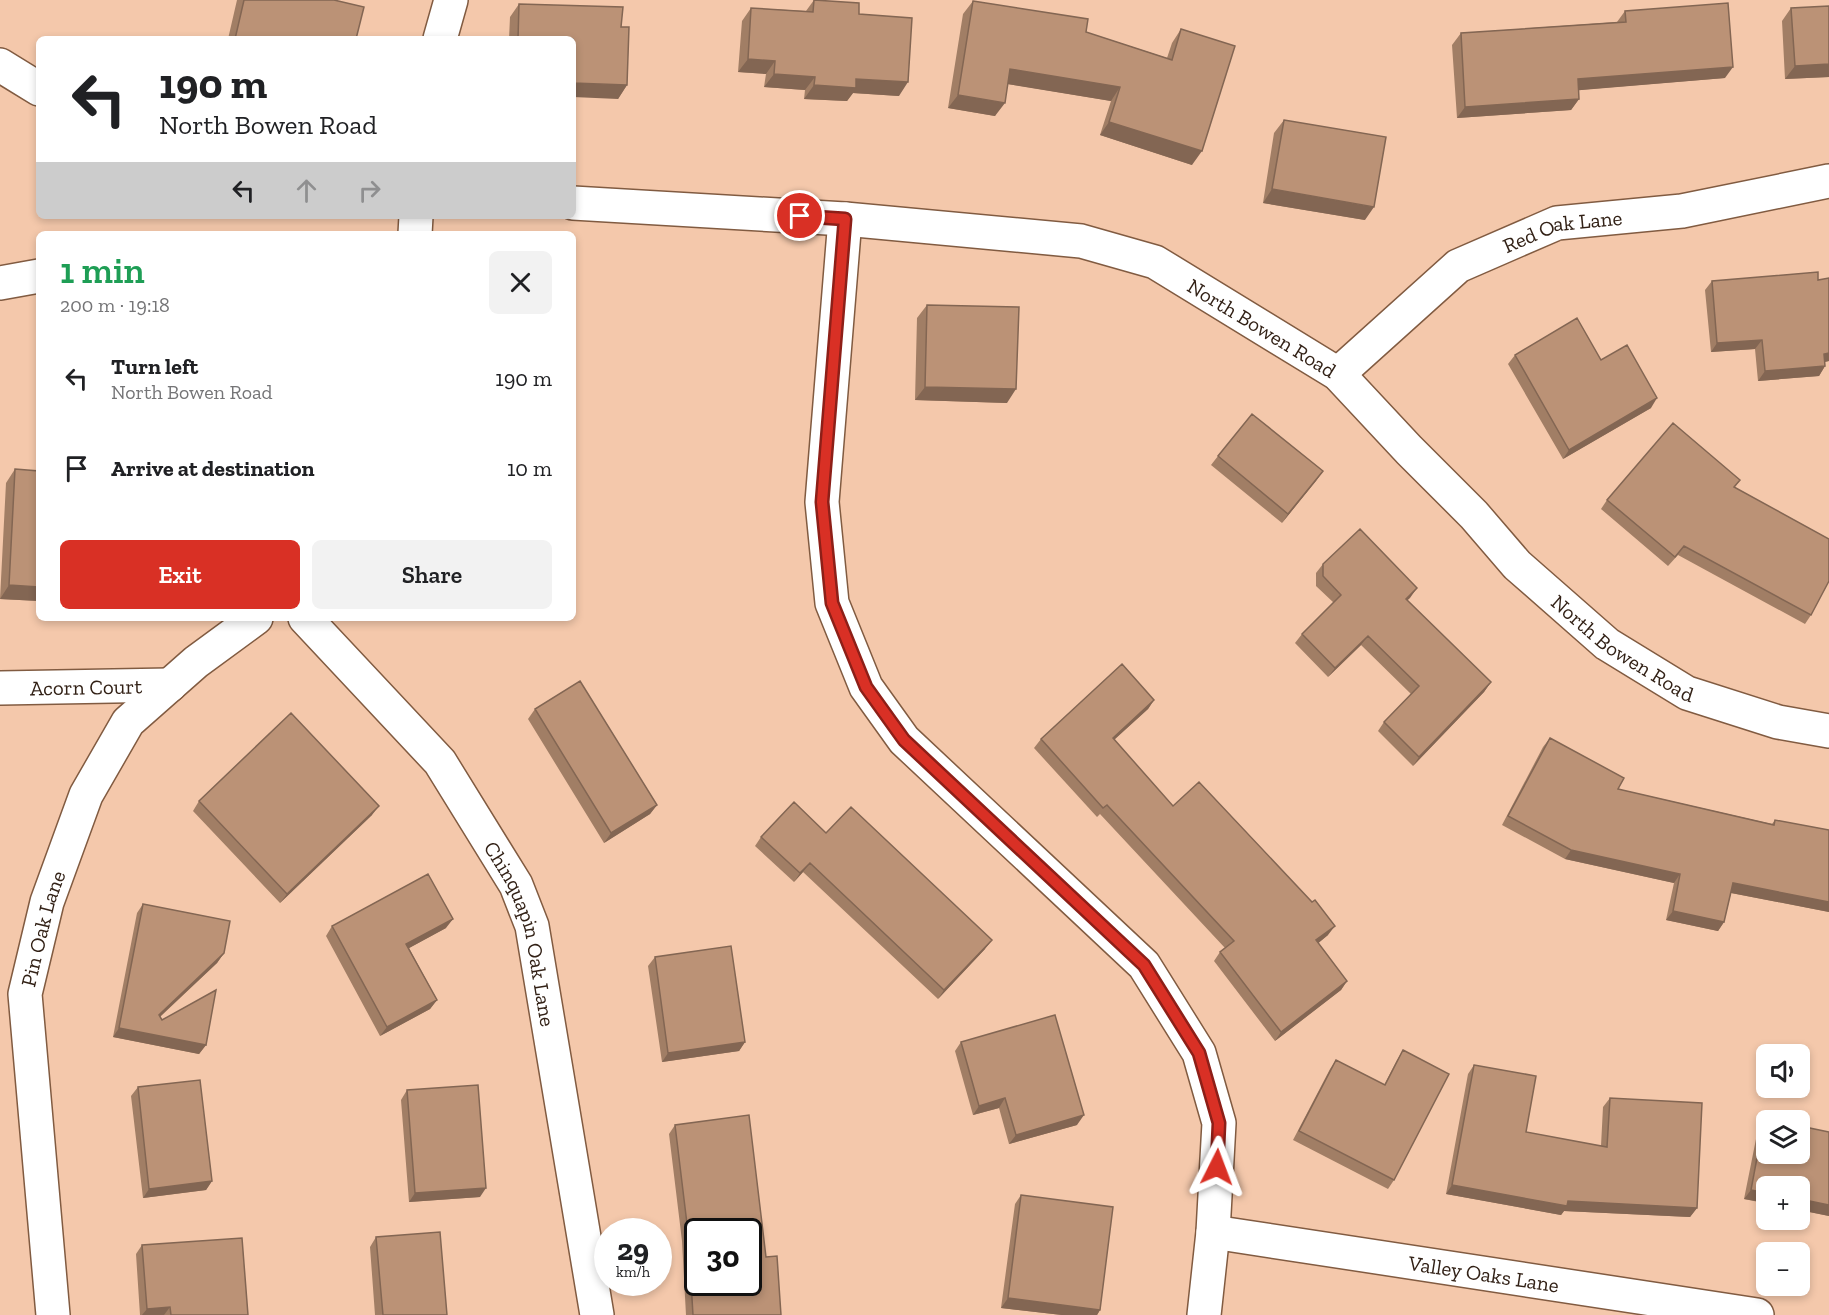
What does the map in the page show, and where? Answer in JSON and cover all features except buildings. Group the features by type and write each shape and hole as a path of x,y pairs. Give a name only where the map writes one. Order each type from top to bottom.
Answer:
{"street":[{"path":"441,36 451,0"},
{"path":"0,65 36,87"},
{"name":"Red Oak Lane","path":"1338,374 1458,266 1557,223 1682,211 1829,181"},
{"name":"North Bowen Road","path":"576,203 845,219 1082,241 1155,262 1338,374 1474,515 1517,565 1607,644 1687,693 1778,722 1829,731"},
{"path":"845,219 822,502 832,603 866,687 904,740 1144,965 1199,1053 1219,1123 1213,1232 1203,1315"},
{"path":"0,283 36,277"},
{"name":"Pin Oak Lane","path":"53,1315 25,994 47,902 86,795 128,722 196,662 252,621"},
{"name":"Chinquapin Oak Lane","path":"307,621 440,762 516,885 532,926 597,1315"},
{"name":"Acorn Court","path":"0,688 170,685"},
{"name":"Valley Oaks Lane","path":"1213,1232 1757,1315"}],"route":[{"path":"800,216 845,219 822,502 832,603 866,687 904,740 1144,965 1199,1053 1219,1123 1217,1167"}]}
